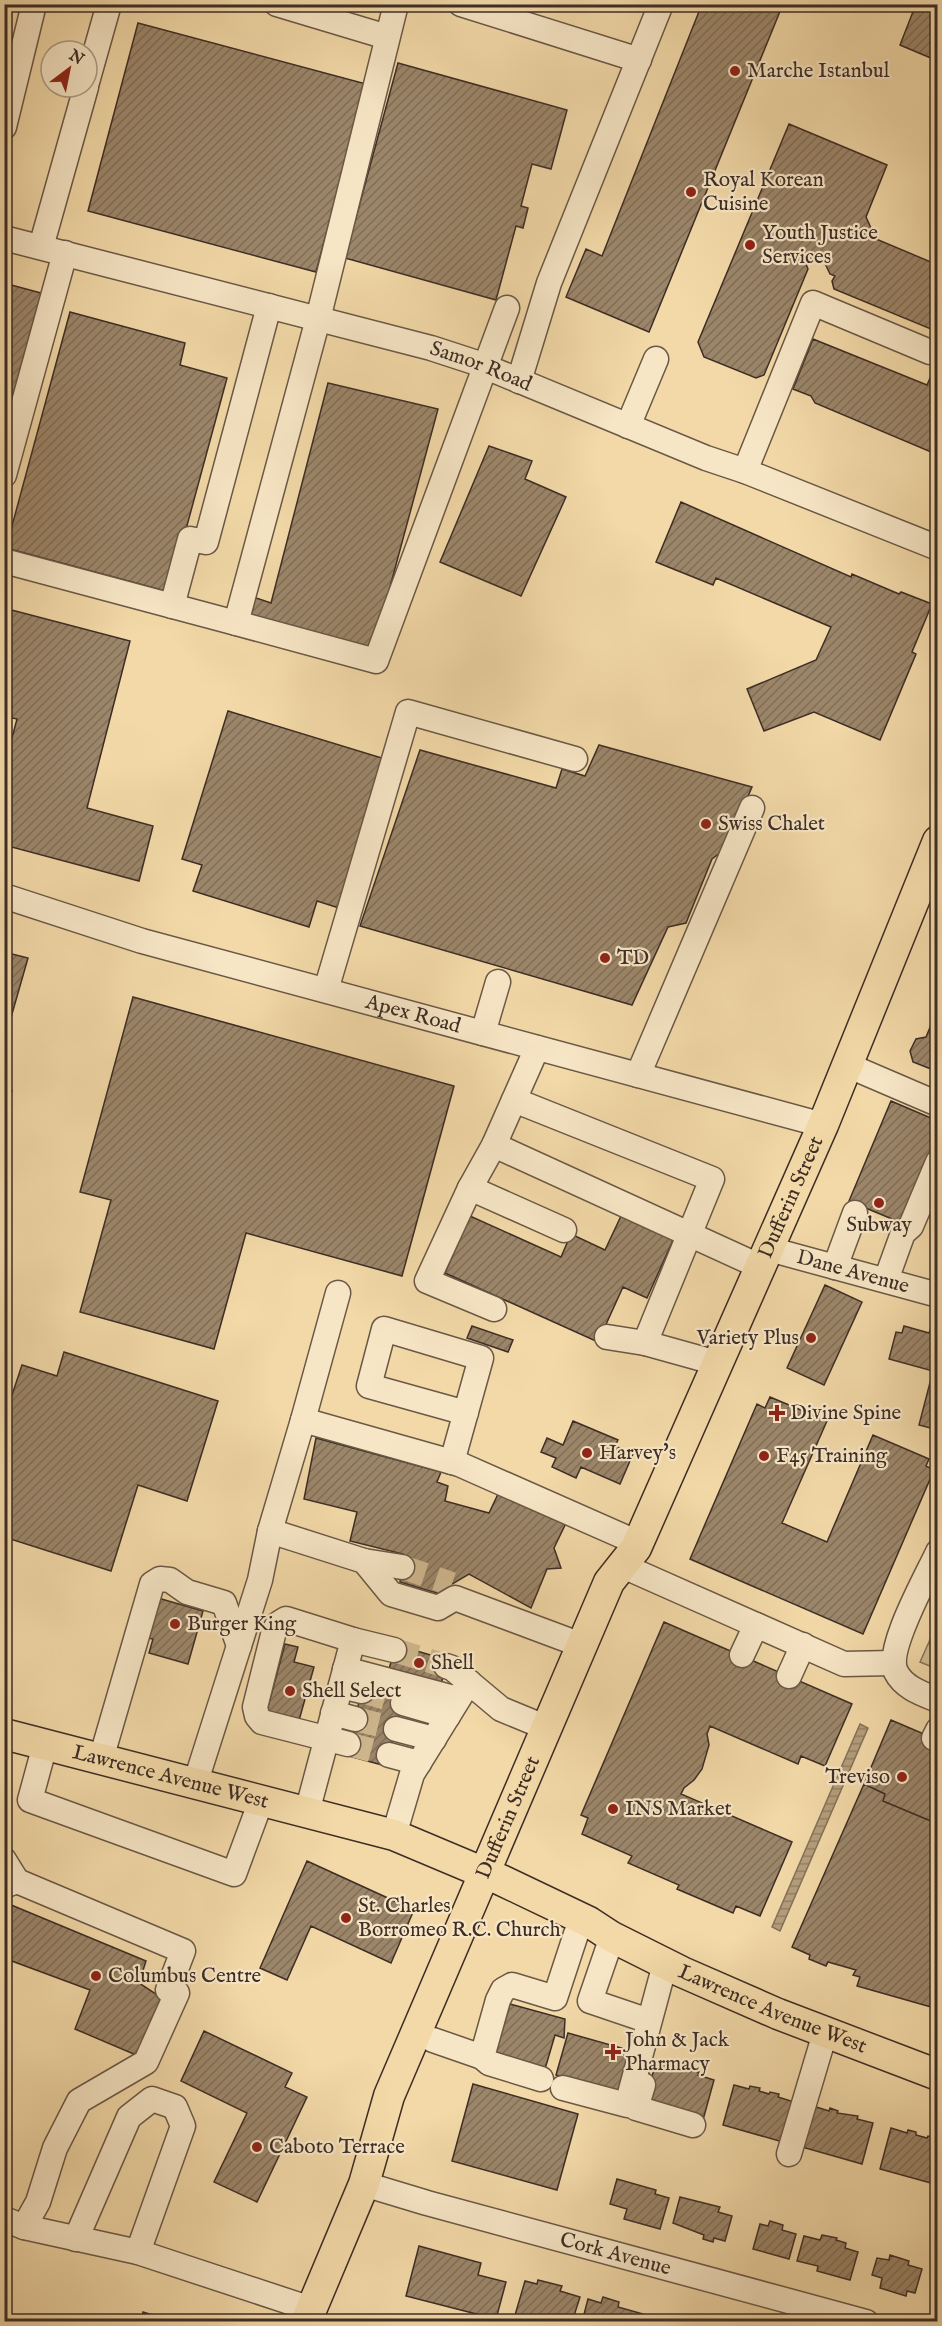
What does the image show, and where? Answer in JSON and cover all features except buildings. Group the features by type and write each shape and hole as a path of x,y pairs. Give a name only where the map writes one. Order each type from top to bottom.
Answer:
{"main road":[{"name":"Dufferin Street","path":"368,2173 389,2096 629,1588 636,1554 717,1363 823,1125 938,842"},
{"name":"Dufferin Street","path":"309,2315 368,2173 405,2105 433,2040 547,1728 581,1645 609,1582 636,1554"},
{"name":"Lawrence Avenue West","path":"4,1734 394,1835 489,1884 576,1934 583,1937 612,1937"},
{"name":"Lawrence Avenue West","path":"337,1821 383,1846 589,1923 674,1968 825,2033 938,2075"}],"street":[{"path":"4,127 34,4"},
{"path":"99,39 109,4"},
{"path":"277,4 387,37"},
{"path":"236,623 318,319 396,4"},
{"path":"461,4 639,60"},
{"path":"519,381 549,283 661,4"},
{"path":"41,247 83,99"},
{"name":"Samor Road","path":"4,237 431,348 486,367 706,458 746,471 938,548"},
{"path":"4,475 65,253"},
{"path":"746,471 813,303 930,352"},
{"path":"172,606 189,539 206,542 269,306"},
{"path":"4,561 376,661 507,308"},
{"path":"628,426 656,359"},
{"path":"326,990 408,712 575,759"},
{"path":"638,1074 752,808"},
{"name":"Apex Road","path":"4,896 142,941 823,1125"},
{"path":"483,1033 498,982"},
{"path":"494,1309 428,1281 470,1188 494,1145 537,1048"},
{"path":"847,1065 938,1104"},
{"path":"514,1100 712,1179 645,1343"},
{"name":"Dane Avenue","path":"494,1145 689,1235 765,1258 835,1266 938,1295"},
{"path":"886,1281 903,1233 911,1226 938,1161"},
{"path":"470,1188 564,1230"},
{"path":"835,1266 855,1213"},
{"path":"195,1784 260,1580 270,1531 338,1293"},
{"path":"452,1462 481,1359 384,1329 369,1386 465,1413"},
{"path":"607,1337 645,1343 717,1363"},
{"path":"303,1420 452,1462 636,1554 756,1625 844,1664 893,1663"},
{"path":"270,1531 364,1561 402,1567"},
{"path":"938,1552 897,1640 893,1663 902,1680 912,1688 938,1700"},
{"path":"364,1561 391,1594 438,1608 454,1591 581,1645"},
{"path":"101,1760 152,1584 160,1579 170,1580 187,1592 224,1603 239,1646"},
{"path":"338,1741 262,1722 257,1716 255,1707 274,1631 278,1624 286,1619 394,1650"},
{"path":"742,1655 756,1625"},
{"path":"307,1812 338,1741 344,1716 353,1640"},
{"path":"789,1676 803,1646"},
{"path":"394,1835 412,1774 458,1699 453,1668 446,1666"},
{"path":"349,1682 458,1699 501,1709 547,1728"},
{"path":"403,1703 458,1699"},
{"path":"396,1729 434,1739"},
{"path":"45,1745 30,1800 234,1874 261,1801"},
{"path":"389,1755 418,1764"},
{"path":"4,1860 11,1883 183,1951 168,1990 177,1993 147,2062 79,2101 55,2148 38,2202 14,2223"},
{"path":"482,2057 503,1990 512,1985 555,1998 576,1934"},
{"path":"612,1937 590,2001 649,2021"},
{"path":"563,2088 627,2105 649,2021 674,1968"},
{"path":"674,1968 669,2002 636,2108 693,2125"},
{"path":"789,2154 825,2033"},
{"path":"433,2040 482,2057 489,2063 541,2079"},
{"path":"76,2239 129,2116 152,2099 175,2107 183,2126 138,2252"},
{"name":"Cork Avenue","path":"368,2173 427,2203 866,2322"},
{"path":"14,2223 138,2252 309,2315"}],"green space":[{"path":"937,1624 937,1669 920,1662"}],"shaded area":[{"path":"860,1724 868,1728 780,1931 772,1927"}],"tunnel":[{"path":"402,1567 452,1584"},
{"path":"394,1650 446,1666"},
{"path":"362,1691 403,1703"},
{"path":"355,1719 396,1729"},
{"path":"348,1744 389,1755"}],"place":[{"name":"Marche Istanbul","path":"735,71"},
{"name":"Royal Korean Cuisine","path":"691,192"},
{"name":"Youth Justice Services","path":"750,245"},
{"name":"Swiss Chalet","path":"706,824"},
{"name":"TD","path":"605,958"},
{"name":"Subway","path":"879,1203"},
{"name":"Variety Plus","path":"811,1338"},
{"name":"Divine Spine","path":"777,1413"},
{"name":"Harvey's","path":"587,1453"},
{"name":"F45 Training","path":"764,1456"},
{"name":"Burger King","path":"175,1624"},
{"name":"Shell","path":"419,1663"},
{"name":"Shell Select","path":"290,1691"},
{"name":"Treviso","path":"902,1777"},
{"name":"INS Market","path":"613,1809"},
{"name":"St. Charles Borromeo R.C. Church","path":"346,1918"},
{"name":"Columbus Centre","path":"96,1976"},
{"name":"John & Jack Pharmacy","path":"613,2052"},
{"name":"Caboto Terrace","path":"257,2147"}]}
